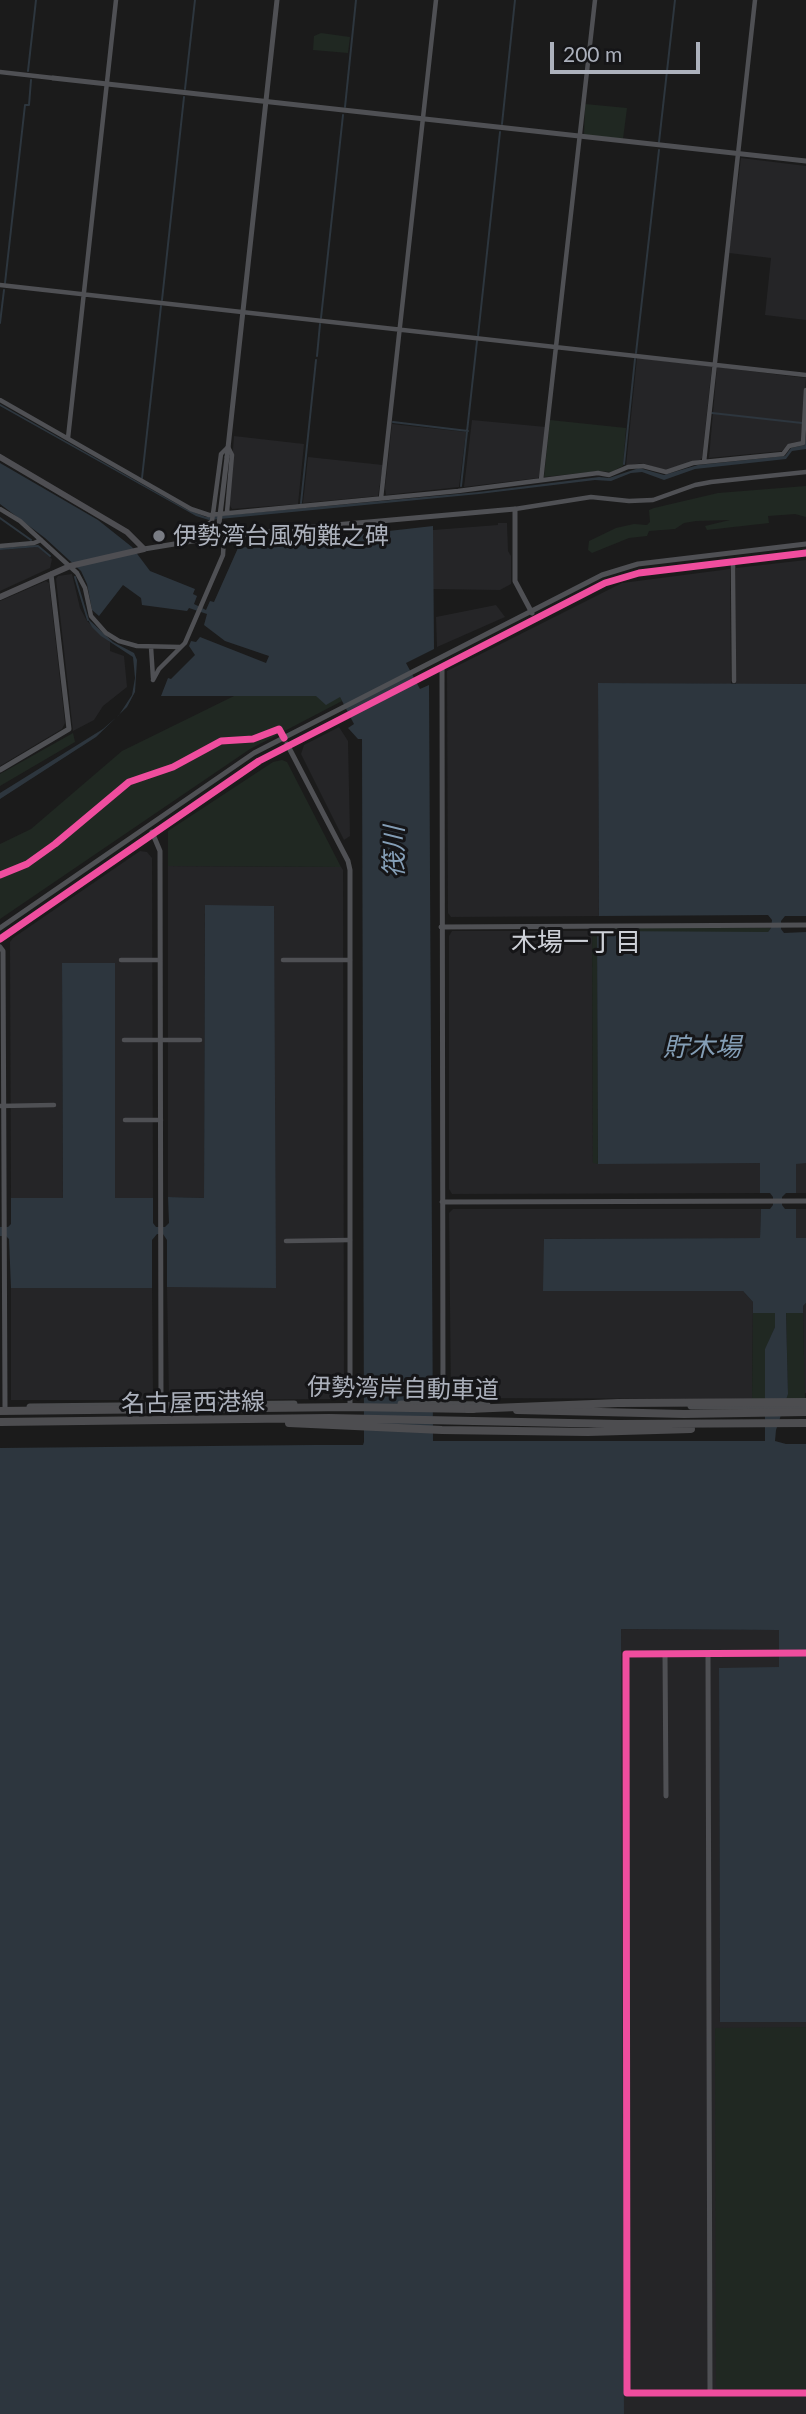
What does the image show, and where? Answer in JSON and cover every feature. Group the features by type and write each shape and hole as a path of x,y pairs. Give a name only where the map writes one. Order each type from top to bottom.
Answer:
{"highway":[{"name":"伊勢湾岸自動車道","path":"2,1409 468,1409 618,1403 806,1407"},
{"name":"伊勢湾岸自動車道","path":"0,1424 329,1418 618,1424 804,1423"},
{"path":"175,1419 210,1423 602,1432 691,1429 753,1422"}],"main road":[{"path":"0,457 127,532 141,550 70,566 0,597"},
{"name":"名古屋西港線","path":"2,1409 161,1404 806,1407"},
{"name":"名古屋西港線","path":"0,1424 350,1419 443,1422 753,1422"}],"street":[{"path":"68,438 116,0"},
{"path":"151,647 153,680 159,669 185,643 223,555 220,535 226,457 276,0"},
{"path":"381,498 436,0"},
{"path":"541,480 595,0"},
{"path":"704,462 755,0"},
{"path":"0,72 806,161"},
{"path":"0,285 806,375"},
{"path":"186,542 186,536 203,529 213,517 227,512 381,498 598,473 609,475 628,467 643,466 666,472 693,463 783,454 789,446 803,443 806,390"},
{"path":"0,400 191,509 213,517"},
{"path":"227,512 232,455 228,447"},
{"path":"213,517 221,454 228,447"},
{"path":"141,550 220,535 514,509 591,497 629,501 653,500 703,484 806,472"},
{"path":"0,509 20,521 82,580 91,616 101,628 126,644 180,647"},
{"path":"514,509 515,581 535,619"},
{"path":"0,547 41,540"},
{"path":"0,928 254,753 617,569 638,564 806,544"},
{"path":"0,939 259,761 619,577 806,553"},
{"path":"733,562 734,681"},
{"path":"0,770 69,729 51,574"},
{"path":"442,657 443,1404"},
{"path":"284,738 348,861 350,870 350,1404"},
{"path":"149,826 160,851 161,1404"},
{"path":"441,927 803,925"},
{"path":"0,947 2,1409"},
{"path":"121,960 160,960"},
{"path":"283,960 351,960"},
{"path":"124,1040 200,1040"},
{"path":"1,1106 54,1105"},
{"path":"125,1120 160,1120"},
{"path":"442,1202 805,1201"},
{"path":"286,1241 350,1240"},
{"path":"806,1653 626,1654 627,2393 806,2393"},
{"path":"665,1654 666,1796"},
{"path":"708,1654 710,2393"}],"shaded area":[{"path":"321,33 350,37 348,53 313,50 314,36"},
{"path":"585,104 627,108 623,139 584,135"},
{"path":"741,158 806,166 806,320 765,315 771,258 729,253"},
{"path":"637,358 712,366 700,460 664,470 642,463 626,466"},
{"path":"717,367 806,378 801,441 788,444 782,451 709,458"},
{"path":"472,420 546,427 540,476 464,487"},
{"path":"550,420 626,428 623,466 611,472 544,477"},
{"path":"392,424 466,432 459,487 386,495"},
{"path":"234,436 304,444 298,504 232,509 229,504"},
{"path":"308,457 383,465 378,496 303,503"},
{"path":"806,486 806,517 795,514 768,516 769,523 707,530 705,526 730,520 696,521 684,523 675,529 649,531 647,536 629,538 592,553 588,550 589,541 616,528 634,524 647,525 650,522 649,510 654,508 718,493"},
{"path":"507,523 511,584 500,590 433,589 433,530"},
{"path":"38,547 52,559 50,568 0,591 0,550"},
{"path":"806,560 806,684 736,684 736,568"},
{"path":"730,569 731,684 598,683 599,916 451,917 448,913 447,671 622,583"},
{"path":"72,574 80,608 87,621 110,642 110,651 124,656 127,687 103,706 94,720 73,731 56,579 58,576"},
{"path":"46,581 49,583 65,723 62,729 0,766 0,601"},
{"path":"496,605 505,617 437,647 436,617"},
{"path":"234,696 340,697 342,701 250,749 0,919 0,844 31,829 122,751"},
{"path":"339,727 348,741 350,836 344,840 301,754 304,745"},
{"path":"73,733 75,742 0,786 0,774"},
{"path":"273,762 287,762 341,867 168,866 168,831"},
{"path":"140,851 147,852 152,858 153,1198 115,1198 115,964 62,963 63,1198 11,1198 10,942"},
{"path":"168,866 341,867 343,870 342,1399 169,1398 167,1287 276,1287 205,906 204,1198 168,1197"},
{"path":"592,927 771,928 768,932 597,932 598,1164 593,1163"},
{"path":"452,931 592,931 593,1163 760,1163 760,1193 452,1194 449,1189 449,936"},
{"path":"796,1163 806,1163 806,1193 796,1193"},
{"path":"453,1209 761,1209 760,1238 544,1239 544,1291 743,1291 753,1302 752,1399 451,1398 449,1213"},
{"path":"796,1209 806,1209 806,1238 796,1238"},
{"path":"11,1288 152,1288 153,1396 150,1400 11,1400"},
{"path":"806,1303 806,1393 804,1393 803,1306"},
{"path":"786,1312 803,1313 805,1399 786,1400"},
{"path":"753,1313 776,1313 775,1327 765,1350 765,1399 752,1399"},
{"path":"620,1629 779,1630 779,1668 719,1668 720,2021 806,2022 806,2414 624,2414"},
{"path":"806,2027 806,2389 718,2389 715,2028"}],"water":[{"path":"0,404 186,509 206,517 609,478 639,468 664,475 698,465 785,456 791,448 805,445 806,433 806,449 792,451 786,459 695,469 664,480 642,472 631,473 611,481 595,480 209,520 196,516"},
{"path":"0,463 98,520 132,547 150,571 195,589 193,594 197,596 194,604 206,610 210,601 214,602 238,548 433,526 434,649 406,663 420,689 429,685 433,1441 765,1441 765,1349 775,1327 775,1313 753,1313 753,1302 743,1291 543,1291 544,1239 760,1238 761,1209 770,1209 773,1197 770,1193 760,1193 760,1163 598,1164 597,931 768,932 772,920 768,915 599,916 598,683 806,684 806,916 785,916 781,921 781,929 784,933 806,932 806,1163 796,1164 796,1193 786,1193 782,1197 782,1205 785,1209 796,1209 796,1238 806,1238 806,1303 803,1313 786,1313 788,1394 775,1441 806,1444 806,2022 720,2022 719,1668 779,1667 779,1630 621,1629 624,2414 0,2414 0,1448 363,1445 364,1442 362,739 358,739 348,728 354,724 340,697 326,705 316,696 161,696 168,678 171,679 195,655 189,646 191,641 196,642 200,637 266,663 269,656 225,641 204,625 207,614 189,608 187,611 142,605 141,598 123,585 99,616 92,610 87,584 81,571 45,538 0,504"},
{"path":"87,618 113,642 134,653 137,660 135,692 127,707 119,714 132,695 135,678 133,657 101,636"},
{"path":"116,717 96,737 0,799 0,793 103,729"},
{"path":"205,905 274,906 276,1288 167,1287 167,1240 163,1234 157,1234 152,1240 152,1288 11,1288 9,1239 0,1236 0,1227 8,1227 11,1224 11,1198 63,1198 62,963 115,963 115,1198 153,1198 153,1223 156,1227 165,1227 169,1223 168,1197 204,1198"}],"waterway":[{"path":"28,71 36,0"},
{"path":"185,89 195,0"},
{"path":"345,107 356,0"},
{"path":"502,124 515,0"},
{"path":"659,142 675,0"},
{"path":"5,283 25,105 29,105 31,80"},
{"path":"162,300 184,97"},
{"path":"321,318 343,115"},
{"path":"478,336 500,132"},
{"path":"636,353 659,150"},
{"path":"0,323 4,290"},
{"path":"142,478 161,306"},
{"path":"317,356 320,324"},
{"path":"461,486 477,341"},
{"path":"624,464 635,359"},
{"path":"301,503 316,360"},
{"path":"712,413 802,423"},
{"path":"393,422 468,431"},
{"path":"0,518 31,540"},
{"path":"0,549 38,546 50,556"},
{"path":"75,577 88,620"}],"cycle path":[{"path":"0,939 259,761 605,583 639,573 806,553"},
{"path":"0,875 27,864 55,844 129,782 173,767 221,741 253,739 279,729 284,738"},
{"path":"806,1653 626,1654 627,2393 806,2393"}],"place":[{"name":"伊勢湾台風殉難之碑","path":"159,536"}],"district":[{"name":"木場一丁目","path":"576,943"}],"water label":[{"name":"筏川","path":"395,852"},
{"name":"貯木場","path":"702,1048"}]}
